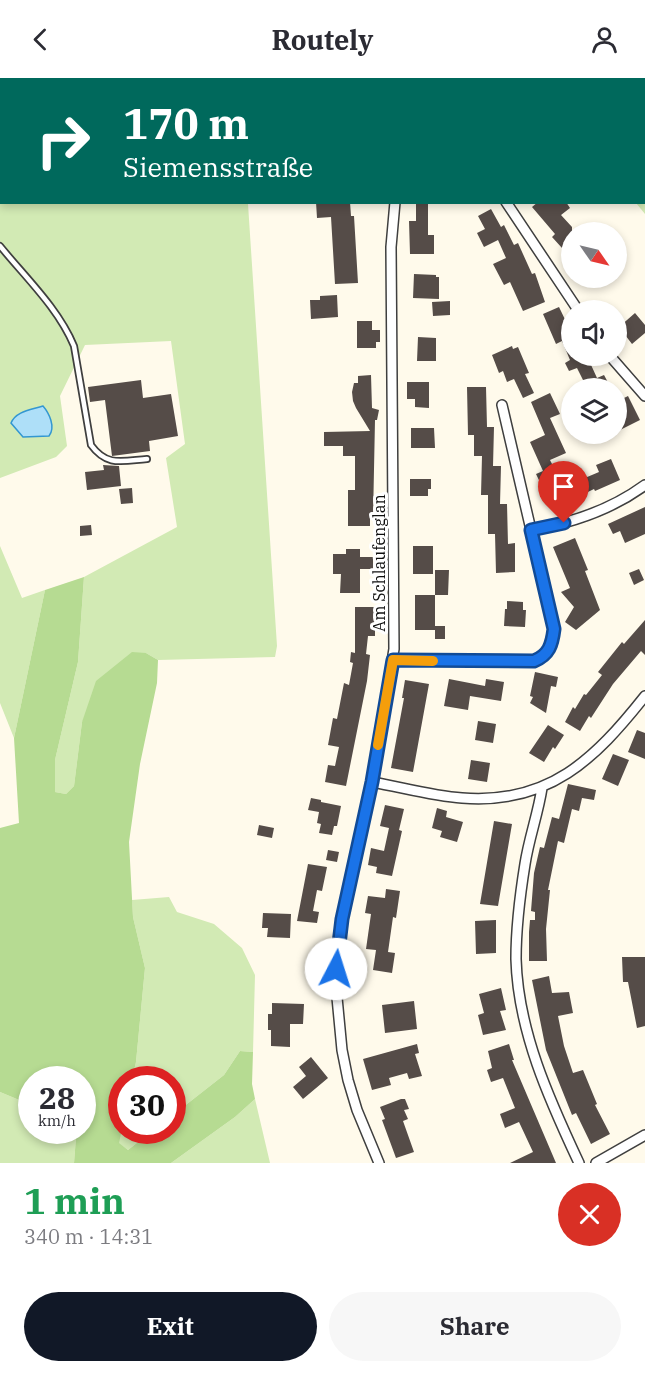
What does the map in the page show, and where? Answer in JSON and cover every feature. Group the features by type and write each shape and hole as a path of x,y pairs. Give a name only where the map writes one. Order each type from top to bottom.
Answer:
{"street":[{"name":"Am Schlaufenglan","path":"379,1163 357,1110 348,1080 342,1050 336,987 337,950 342,919 372,782 393,660 395,629 391,247 396,204"},
{"path":"507,204 571,300"},
{"path":"619,366 645,396"},
{"path":"393,660 534,661 543,657 553,642 554,629 502,405"},
{"path":"531,530 551,527 599,512 629,498 645,485"},
{"path":"372,782 460,798 501,796 542,788 573,771 603,746 645,696"},
{"path":"542,788 525,861 518,915 516,959 519,994 529,1039 542,1078 579,1163"},
{"path":"596,1163 645,1135"}],"lane":[{"path":"0,246 45,299 68,332 74,346 91,445 99,456 111,461 147,459"}],"green space":[{"path":"0,204 248,204 277,646 275,657 158,660 146,653 82,722 74,786 66,794 55,792 55,760 78,662 84,577 177,527 166,458 185,444 171,341 85,345 60,396 67,446 56,457 0,478"},
{"path":"637,204 645,204 645,214"},
{"path":"0,546 22,598 45,590 14,738 0,703"},
{"path":"84,577 78,662 55,760 55,792 66,794 74,786 82,722 96,681 132,652 146,653 158,660 157,683 140,764 129,842 133,917 145,968 136,1062 135,1066 108,1066 108,1144 120,1144 128,1150 136,1144 186,1144 186,1105 224,1075 240,1051 253,1052 252,1084 255,1099 235,1117 171,1163 74,1163 75,1144 96,1144 96,1066 18,1066 18,1100 0,1092 0,828 19,823 14,738 45,590"},
{"path":"169,897 177,912 214,924 242,948 255,975 253,1052 240,1051 224,1075 186,1105 186,1066 135,1066 145,968 133,917 132,900"},
{"path":"0,1092 18,1100 18,1144 75,1144 74,1163 0,1163"},
{"path":"255,1099 270,1163 171,1163 235,1117"},
{"path":"119,1144 136,1144 128,1150"}],"water":[{"path":"43,406 52,424 49,436 23,437 11,423 13,419 24,412"}],"building":[{"path":"316,204 350,204 351,216 354,216 358,283 335,284 331,217 317,218"},
{"path":"416,204 428,204 428,235 434,235 434,254 410,254 409,221 416,221"},
{"path":"536,204 567,204 570,208 561,215 567,222 561,222 561,247 552,237 555,234 532,207"},
{"path":"491,209 501,227 504,225 514,245 518,243 532,274 535,273 545,302 523,311 510,282 504,285 493,264 506,258 498,240 484,247 477,233 485,229 478,216"},
{"path":"414,274 439,277 439,299 413,298"},
{"path":"337,295 338,317 311,319 310,300 320,300 320,296"},
{"path":"450,301 450,315 433,316 432,302"},
{"path":"559,307 561,342 556,344 543,314"},
{"path":"635,313 645,325 645,333 632,344 627,337 627,320"},
{"path":"357,321 372,321 372,330 380,330 380,342 376,342 376,348 357,348"},
{"path":"418,337 436,338 436,361 417,361"},
{"path":"512,346 513,349 518,347 529,373 525,374 534,393 523,398 514,379 507,382 503,371 499,373 492,355"},
{"path":"566,366 592,366 597,378 582,378 577,368 569,371"},
{"path":"371,375 372,408 379,410 377,420 375,420 373,519 370,519 370,526 348,526 348,490 355,490 355,456 343,456 343,446 324,446 324,432 370,431 356,408 352,392 354,383 358,383 358,376"},
{"path":"141,380 143,398 171,394 178,436 149,441 150,451 112,456 105,400 90,402 88,387"},
{"path":"407,382 429,382 429,408 415,407 415,399 407,399"},
{"path":"467,387 486,387 487,427 494,427 493,466 501,466 500,504 507,504 508,544 515,543 515,572 496,573 495,534 488,534 488,495 481,495 482,456 474,456 474,435 468,435"},
{"path":"550,393 560,414 550,418 566,453 550,460 561,482 570,477 573,483 599,472 596,465 611,459 620,480 595,491 594,489 553,509 536,474 543,471 530,442 545,435 531,402"},
{"path":"627,396 640,420 627,426"},
{"path":"411,428 434,428 435,448 411,448"},
{"path":"103,465 119,466 121,486 87,490 85,472 104,470"},
{"path":"410,479 431,479 428,496 410,496"},
{"path":"132,488 133,503 121,504 119,489"},
{"path":"645,507 645,534 625,543 620,531 613,534 608,524"},
{"path":"91,525 92,535 80,536 80,526"},
{"path":"575,538 600,610 576,630 565,622 574,607 561,592 570,588 553,547"},
{"path":"413,546 433,546 433,574 413,574"},
{"path":"346,549 360,549 360,557 373,557 373,569 360,569 360,593 340,593 341,574 333,574 333,554 346,554"},
{"path":"639,569 644,580 634,585 629,573"},
{"path":"435,570 449,570 448,595 435,595"},
{"path":"415,595 435,595 435,626 445,626 445,639 435,639 435,630 415,630"},
{"path":"507,601 523,602 523,610 526,610 525,627 504,626"},
{"path":"355,607 375,607 375,636 368,636 366,654 370,655 367,681 346,786 325,782 328,765 335,766 339,747 328,745 333,718 337,719 344,683 349,685 353,663 350,662 351,652 355,653"},
{"path":"645,620 645,655 641,651 613,684 580,731 565,722 573,707 575,709 584,694 586,695 602,675 598,672 622,642 624,644"},
{"path":"535,672 558,677 556,687 551,686 546,713 530,703 533,697 530,696"},
{"path":"449,679 485,686 486,679 504,682 501,701 470,696 468,710 444,706"},
{"path":"405,680 429,684 413,772 391,768 404,698 402,698"},
{"path":"478,721 496,724 493,743 475,740"},
{"path":"548,725 564,735 544,762 529,753"},
{"path":"637,730 645,733 645,759 628,752"},
{"path":"613,754 629,760 618,786 602,779"},
{"path":"471,760 490,763 487,782 468,779"},
{"path":"568,784 596,790 594,800 582,798 579,811 572,809 564,843 558,841 548,890 550,890 546,929 547,961 529,961 530,920 535,920 535,912 531,911 534,873 540,847 544,848 552,817 559,819"},
{"path":"311,798 341,806 337,826 334,826 332,835 319,833 321,824 317,823 319,812 308,810"},
{"path":"385,805 404,809 399,830 402,831 392,876 376,873 377,867 368,865 371,848 384,851 389,828 380,826"},
{"path":"437,808 447,811 446,817 463,822 457,842 440,837 442,831 432,828"},
{"path":"494,821 512,824 498,906 480,904"},
{"path":"259,825 274,828 272,838 257,835"},
{"path":"328,850 339,852 337,862 326,860"},
{"path":"308,864 327,867 322,891 317,890 313,911 319,912 317,923 297,921"},
{"path":"386,889 400,891 396,918 393,917 388,952 395,953 392,973 373,970 376,950 366,949 371,914 365,913 368,896 385,898"},
{"path":"263,913 291,914 290,938 267,937 268,928 262,928"},
{"path":"496,920 496,953 476,954 475,921"},
{"path":"622,957 645,957 645,1026 637,1028 628,982 623,982"},
{"path":"549,976 552,993 569,992 573,1013 558,1016 564,1046 573,1073 583,1070 597,1104 595,1105 610,1134 591,1144 576,1113 572,1115 546,1050 532,980"},
{"path":"501,988 506,1010 500,1011 506,1030 483,1035 478,1015 484,1013 479,994"},
{"path":"414,1001 417,1029 385,1033 382,1005"},
{"path":"272,1003 304,1004 303,1024 290,1024 290,1047 271,1046 268,1014 272,1014"},
{"path":"417,1044 419,1053 415,1054 422,1076 409,1079 407,1073 389,1078 391,1085 372,1090 363,1059"},
{"path":"509,1044 514,1060 512,1060 556,1163 510,1163 533,1152 519,1122 505,1128 500,1114 515,1108 503,1078 491,1082 487,1070 492,1068 488,1051"},
{"path":"311,1057 328,1078 303,1099 293,1087 306,1076 299,1067"},
{"path":"405,1099 409,1109 404,1110 408,1119 403,1121 414,1152 396,1158 382,1120 385,1119 380,1107"}],"slow traffic":[{"path":"378,745 393,660 433,661"}],"route":[{"path":"336,969 342,919 372,782 393,660 534,661 543,657 553,642 554,629 531,530 564,523"}]}
